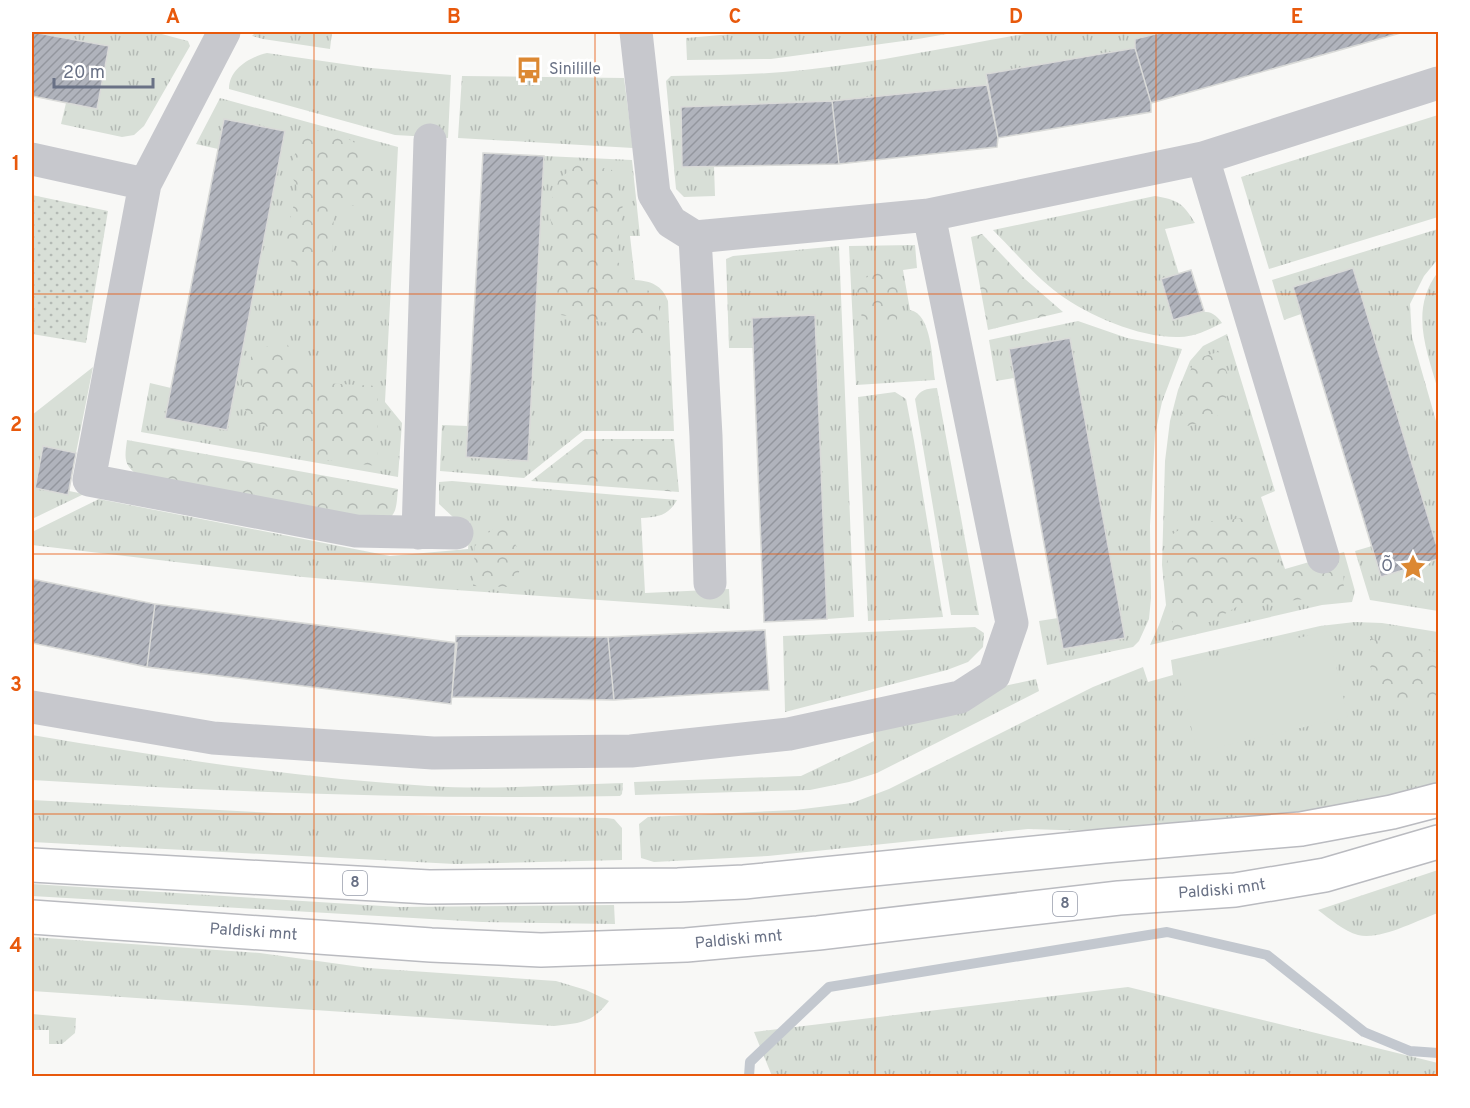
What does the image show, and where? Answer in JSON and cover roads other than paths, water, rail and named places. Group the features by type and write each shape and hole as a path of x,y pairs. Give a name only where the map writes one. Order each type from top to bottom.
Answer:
{"main road":[{"name":"8","path":"32,865 429,887 678,885 744,882 1301,829 1392,812 1438,800"},
{"name":"Paldiski mnt","path":"32,917 431,945 541,950 686,945 818,933 1119,898 1235,890 1325,875 1438,842"}],"street":[{"path":"224,32 144,184 89,480 356,531 458,533"},
{"path":"636,32 654,194 671,222 695,237 929,215 1203,158 1438,83"},
{"path":"418,533 430,140"},
{"path":"1203,158 1323,557"},
{"path":"32,159 144,184"},
{"path":"32,707 224,739 434,753 631,751 789,734 960,697 994,675 1012,623 929,215"},
{"path":"695,237 710,583"}],"waterway":[{"path":"749,1076 750,1062 829,987 1167,932 1267,955 1364,1032 1410,1051 1438,1053"}],"place":[{"name":"Sinilille","path":"529,70"},
{"name":"Õ","path":"1413,567"}]}
